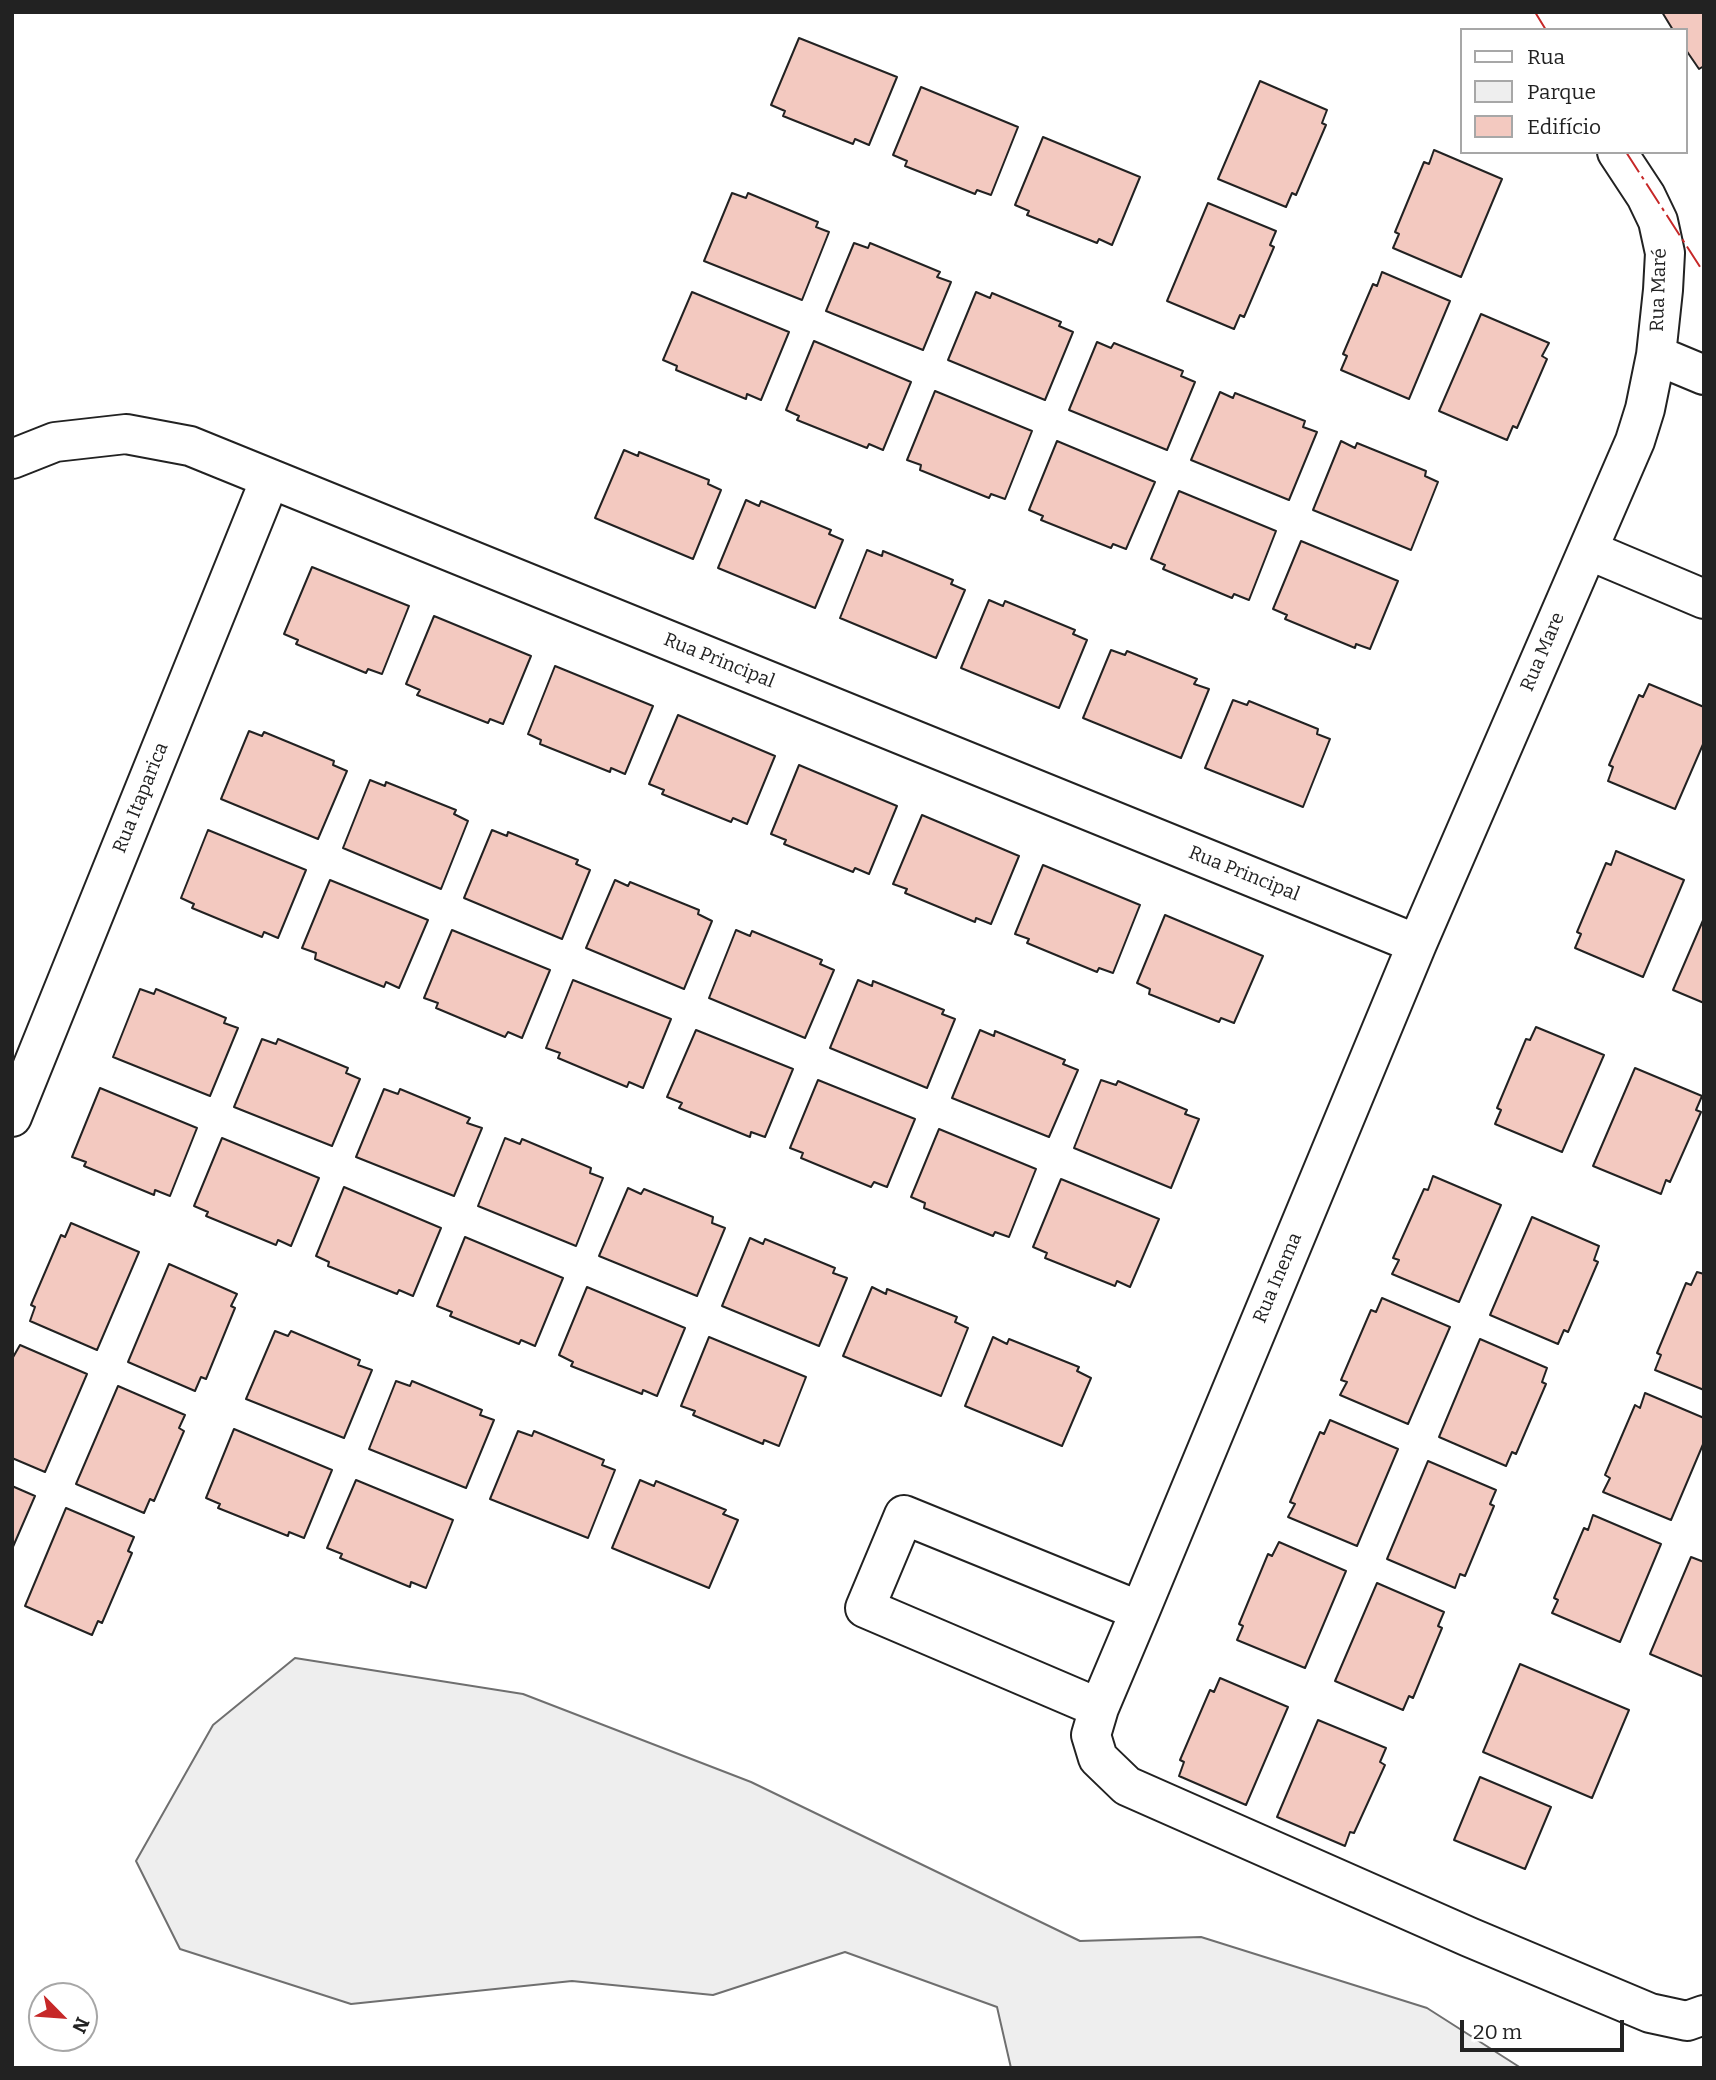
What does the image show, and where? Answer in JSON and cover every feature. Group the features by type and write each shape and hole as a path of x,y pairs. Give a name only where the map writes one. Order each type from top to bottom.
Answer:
{"street":[{"name":"Rua Maré","path":"1618,154 1646,196 1658,221 1665,253 1656,355"},
{"path":"1656,355 1704,375"},
{"name":"Rua Mare","path":"1417,944 1635,441 1645,409 1656,355"},
{"name":"Rua Principal","path":"12,459 55,442 126,435 190,446 1417,944"},
{"name":"Rua Itaparica","path":"12,1116 270,479"},
{"path":"1588,550 1704,599"},
{"name":"Rua Inema","path":"1417,944 1099,1708 1091,1735 1098,1758 1127,1786 1469,1937 1650,2013 1687,2021 1704,2015"},
{"path":"1099,1708 865,1608 904,1515 1140,1611"}],"green space":[{"path":"295,1658 523,1694 751,1782 1080,1941 1201,1937 1427,2008 1521,2068 1011,2068 997,2007 845,1952 713,1995 572,1981 351,2004 180,1949 136,1861 213,1725"}],"building":[{"path":"1662,12 1704,12 1704,66 1699,69 1688,53 1688,28 1672,28"},
{"path":"799,38 897,77 869,145 855,139 853,144 783,116 785,111 771,105"},
{"path":"1260,81 1327,110 1322,123 1326,125 1296,195 1292,193 1286,207 1218,179"},
{"path":"921,87 1018,127 991,195 977,190 975,194 905,166 907,161 893,155"},
{"path":"1043,137 1140,177 1112,245 1099,239 1097,243 1027,215 1029,211 1015,205"},
{"path":"1434,150 1502,179 1461,277 1393,248 1399,234 1395,232 1424,162 1429,164"},
{"path":"732,193 746,198 748,193 818,222 816,227 829,232 802,300 704,261"},
{"path":"1208,203 1276,231 1270,245 1274,247 1244,317 1240,315 1234,329 1167,301"},
{"path":"854,243 868,248 870,243 940,272 937,277 951,282 923,350 826,311"},
{"path":"1382,272 1450,301 1409,399 1341,370 1347,356 1343,354 1373,284 1377,286"},
{"path":"692,292 789,332 761,400 747,394 746,399 676,370 677,366 663,360"},
{"path":"976,292 990,298 992,293 1061,322 1059,326 1073,332 1045,400 948,360"},
{"path":"1481,314 1549,343 1542,356 1547,359 1517,428 1513,426 1507,440 1439,411"},
{"path":"814,341 911,382 883,450 869,444 867,448 797,420 799,416 786,410"},
{"path":"1097,342 1111,348 1114,343 1183,371 1181,376 1195,382 1167,450 1069,410"},
{"path":"935,391 1032,431 1005,499 991,494 989,498 920,470 921,465 907,460"},
{"path":"1220,392 1233,398 1235,393 1305,421 1303,427 1317,432 1289,500 1191,460"},
{"path":"1057,441 1155,482 1126,549 1113,544 1111,548 1041,520 1043,516 1029,510"},
{"path":"1341,441 1355,448 1357,443 1426,471 1425,476 1438,482 1411,550 1313,510"},
{"path":"624,450 638,456 639,452 709,480 708,484 721,490 693,559 595,518"},
{"path":"1179,491 1276,531 1249,600 1234,594 1232,598 1163,569 1165,565 1151,559"},
{"path":"746,500 759,506 761,501 831,530 829,534 843,540 815,608 718,568"},
{"path":"1301,541 1398,581 1370,649 1356,644 1355,648 1285,619 1287,615 1273,609"},
{"path":"867,550 882,556 883,551 953,580 951,584 965,590 936,658 840,618"},
{"path":"312,567 409,606 382,674 368,669 366,673 296,644 298,640 284,634"},
{"path":"989,600 1003,606 1005,601 1075,630 1073,634 1087,640 1059,708 961,668"},
{"path":"434,616 531,656 503,724 490,719 488,723 417,695 420,690 406,684"},
{"path":"1111,650 1125,655 1127,651 1197,679 1194,684 1209,689 1181,758 1083,718"},
{"path":"555,666 653,706 625,774 611,768 610,772 540,744 541,740 528,734"},
{"path":"1649,684 1704,707 1704,742 1675,809 1608,781 1613,767 1609,765 1639,695 1643,697"},
{"path":"1233,700 1247,705 1249,701 1318,729 1317,734 1330,739 1303,807 1205,768"},
{"path":"678,715 775,756 747,824 733,818 731,822 662,794 664,790 649,784"},
{"path":"249,731 262,736 264,732 334,761 333,765 347,771 318,839 221,799"},
{"path":"799,765 897,806 869,874 855,868 853,872 784,844 786,840 771,834"},
{"path":"370,780 385,786 386,782 456,810 454,814 468,821 441,889 343,848"},
{"path":"922,815 1019,856 991,924 976,918 975,922 905,893 907,889 893,884"},
{"path":"208,830 306,870 278,938 264,932 262,937 192,908 194,904 181,898"},
{"path":"492,830 507,836 508,832 578,860 576,864 590,870 562,939 464,898"},
{"path":"1616,851 1684,880 1643,977 1575,948 1581,934 1577,932 1606,863 1611,865"},
{"path":"1043,865 1140,905 1113,973 1099,968 1097,972 1027,943 1029,939 1015,934"},
{"path":"330,880 428,920 399,988 386,982 384,987 315,959 316,953 302,948"},
{"path":"615,880 628,886 630,882 699,910 698,914 712,921 684,989 586,948"},
{"path":"1165,915 1263,956 1234,1023 1221,1018 1219,1022 1149,994 1150,989 1137,983"},
{"path":"1704,918 1704,1003 1673,990"},
{"path":"452,930 550,970 522,1038 508,1032 505,1037 436,1008 438,1003 424,998"},
{"path":"736,930 750,936 752,931 822,960 820,964 834,970 805,1038 709,998"},
{"path":"573,980 671,1019 643,1088 629,1082 627,1087 558,1058 560,1053 546,1048"},
{"path":"858,980 872,986 873,981 944,1010 942,1014 955,1019 927,1088 830,1048"},
{"path":"140,989 154,994 156,989 226,1018 224,1023 238,1028 210,1096 113,1057"},
{"path":"1536,1027 1604,1055 1562,1152 1495,1124 1501,1110 1497,1108 1526,1039 1530,1040"},
{"path":"696,1030 793,1069 765,1137 751,1132 750,1137 679,1108 682,1103 667,1097"},
{"path":"980,1030 994,1036 995,1031 1065,1060 1063,1064 1078,1070 1049,1137 952,1098"},
{"path":"262,1039 276,1044 278,1039 348,1068 346,1073 360,1079 332,1146 234,1107"},
{"path":"1635,1068 1702,1096 1696,1110 1701,1112 1670,1182 1666,1180 1661,1194 1593,1166"},
{"path":"818,1080 915,1119 887,1187 874,1182 871,1187 801,1158 803,1153 790,1148"},
{"path":"1101,1080 1116,1085 1118,1081 1187,1110 1185,1114 1199,1119 1171,1188 1074,1148"},
{"path":"100,1088 197,1128 170,1196 155,1190 154,1195 84,1166 86,1162 72,1157"},
{"path":"384,1089 398,1094 400,1089 470,1118 467,1123 482,1128 454,1196 356,1157"},
{"path":"939,1129 1036,1169 1009,1237 995,1232 993,1236 924,1208 925,1203 911,1197"},
{"path":"222,1138 319,1178 291,1246 278,1240 276,1245 206,1216 208,1212 194,1206"},
{"path":"505,1138 520,1144 522,1139 591,1168 590,1173 603,1178 576,1246 478,1206"},
{"path":"1433,1176 1501,1205 1459,1302 1392,1274 1399,1260 1393,1258 1424,1189 1428,1190"},
{"path":"1061,1179 1159,1219 1130,1287 1117,1281 1115,1286 1045,1258 1047,1253 1033,1247"},
{"path":"344,1187 441,1228 413,1296 399,1290 397,1294 328,1266 329,1262 316,1256"},
{"path":"628,1188 641,1194 644,1189 713,1217 712,1223 725,1228 697,1296 599,1256"},
{"path":"1532,1217 1599,1246 1594,1260 1598,1262 1568,1332 1564,1330 1558,1344 1490,1315"},
{"path":"71,1223 139,1252 97,1350 30,1321 35,1307 31,1305 61,1235 65,1237"},
{"path":"465,1237 563,1278 535,1346 521,1340 519,1344 450,1316 452,1312 437,1306"},
{"path":"750,1238 763,1244 765,1239 835,1268 833,1273 847,1278 819,1346 722,1306"},
{"path":"169,1264 237,1294 231,1306 235,1308 206,1379 201,1377 195,1391 128,1362"},
{"path":"1697,1272 1704,1274 1704,1390 1655,1370 1661,1355 1657,1353 1686,1283 1691,1285"},
{"path":"587,1287 685,1328 657,1396 643,1390 642,1394 571,1366 573,1362 559,1355"},
{"path":"872,1287 886,1294 887,1289 957,1317 955,1322 968,1328 941,1396 843,1356"},
{"path":"1382,1298 1450,1327 1408,1424 1340,1395 1347,1382 1341,1380 1371,1310 1376,1312"},
{"path":"275,1331 288,1336 291,1331 360,1360 358,1365 372,1370 344,1438 246,1399"},
{"path":"709,1337 806,1377 779,1446 764,1440 763,1444 693,1415 695,1411 681,1406"},
{"path":"993,1337 1007,1344 1009,1339 1079,1367 1077,1371 1091,1378 1062,1446 965,1406"},
{"path":"1480,1339 1547,1368 1542,1382 1546,1384 1516,1454 1512,1452 1506,1466 1439,1437"},
{"path":"20,1345 87,1374 45,1472 12,1458 12,1359"},
{"path":"396,1381 410,1386 412,1381 482,1410 480,1415 494,1420 466,1488 369,1449"},
{"path":"118,1386 185,1415 179,1428 184,1431 154,1501 150,1499 144,1513 76,1484"},
{"path":"1645,1393 1704,1418 1704,1442 1671,1520 1603,1492 1610,1478 1605,1475 1635,1405 1640,1408"},
{"path":"1330,1420 1398,1449 1357,1546 1288,1517 1295,1504 1290,1502 1320,1432 1324,1434"},
{"path":"234,1429 332,1470 304,1538 289,1532 288,1536 218,1508 220,1504 206,1498"},
{"path":"518,1431 532,1436 534,1431 604,1460 602,1465 615,1470 588,1538 490,1499"},
{"path":"1428,1461 1496,1490 1490,1504 1494,1506 1465,1576 1460,1574 1455,1588 1387,1559"},
{"path":"356,1480 453,1520 426,1588 411,1582 410,1587 340,1558 342,1554 327,1548"},
{"path":"640,1480 654,1486 656,1481 726,1510 723,1514 738,1520 709,1588 612,1548"},
{"path":"12,1486 35,1496 12,1549"},
{"path":"66,1508 134,1537 128,1551 132,1553 102,1623 98,1621 92,1635 25,1606"},
{"path":"1593,1515 1661,1544 1620,1642 1552,1613 1558,1600 1554,1598 1584,1528 1588,1530"},
{"path":"1279,1542 1346,1571 1305,1668 1237,1640 1243,1626 1239,1624 1268,1554 1272,1556"},
{"path":"1691,1557 1704,1562 1704,1677 1650,1654"},
{"path":"1377,1583 1444,1612 1438,1626 1442,1628 1413,1698 1409,1696 1403,1710 1335,1681"},
{"path":"1520,1664 1629,1710 1592,1798 1483,1752"},
{"path":"1220,1678 1288,1707 1246,1805 1179,1776 1184,1762 1180,1760 1210,1690 1214,1692"},
{"path":"1318,1720 1386,1748 1380,1762 1385,1765 1354,1833 1350,1832 1345,1846 1277,1817"},
{"path":"1480,1777 1551,1807 1525,1869 1454,1840"}],"power":[{"path":"1535,12 1545,28"},
{"path":"1627,154 1704,273"}]}
